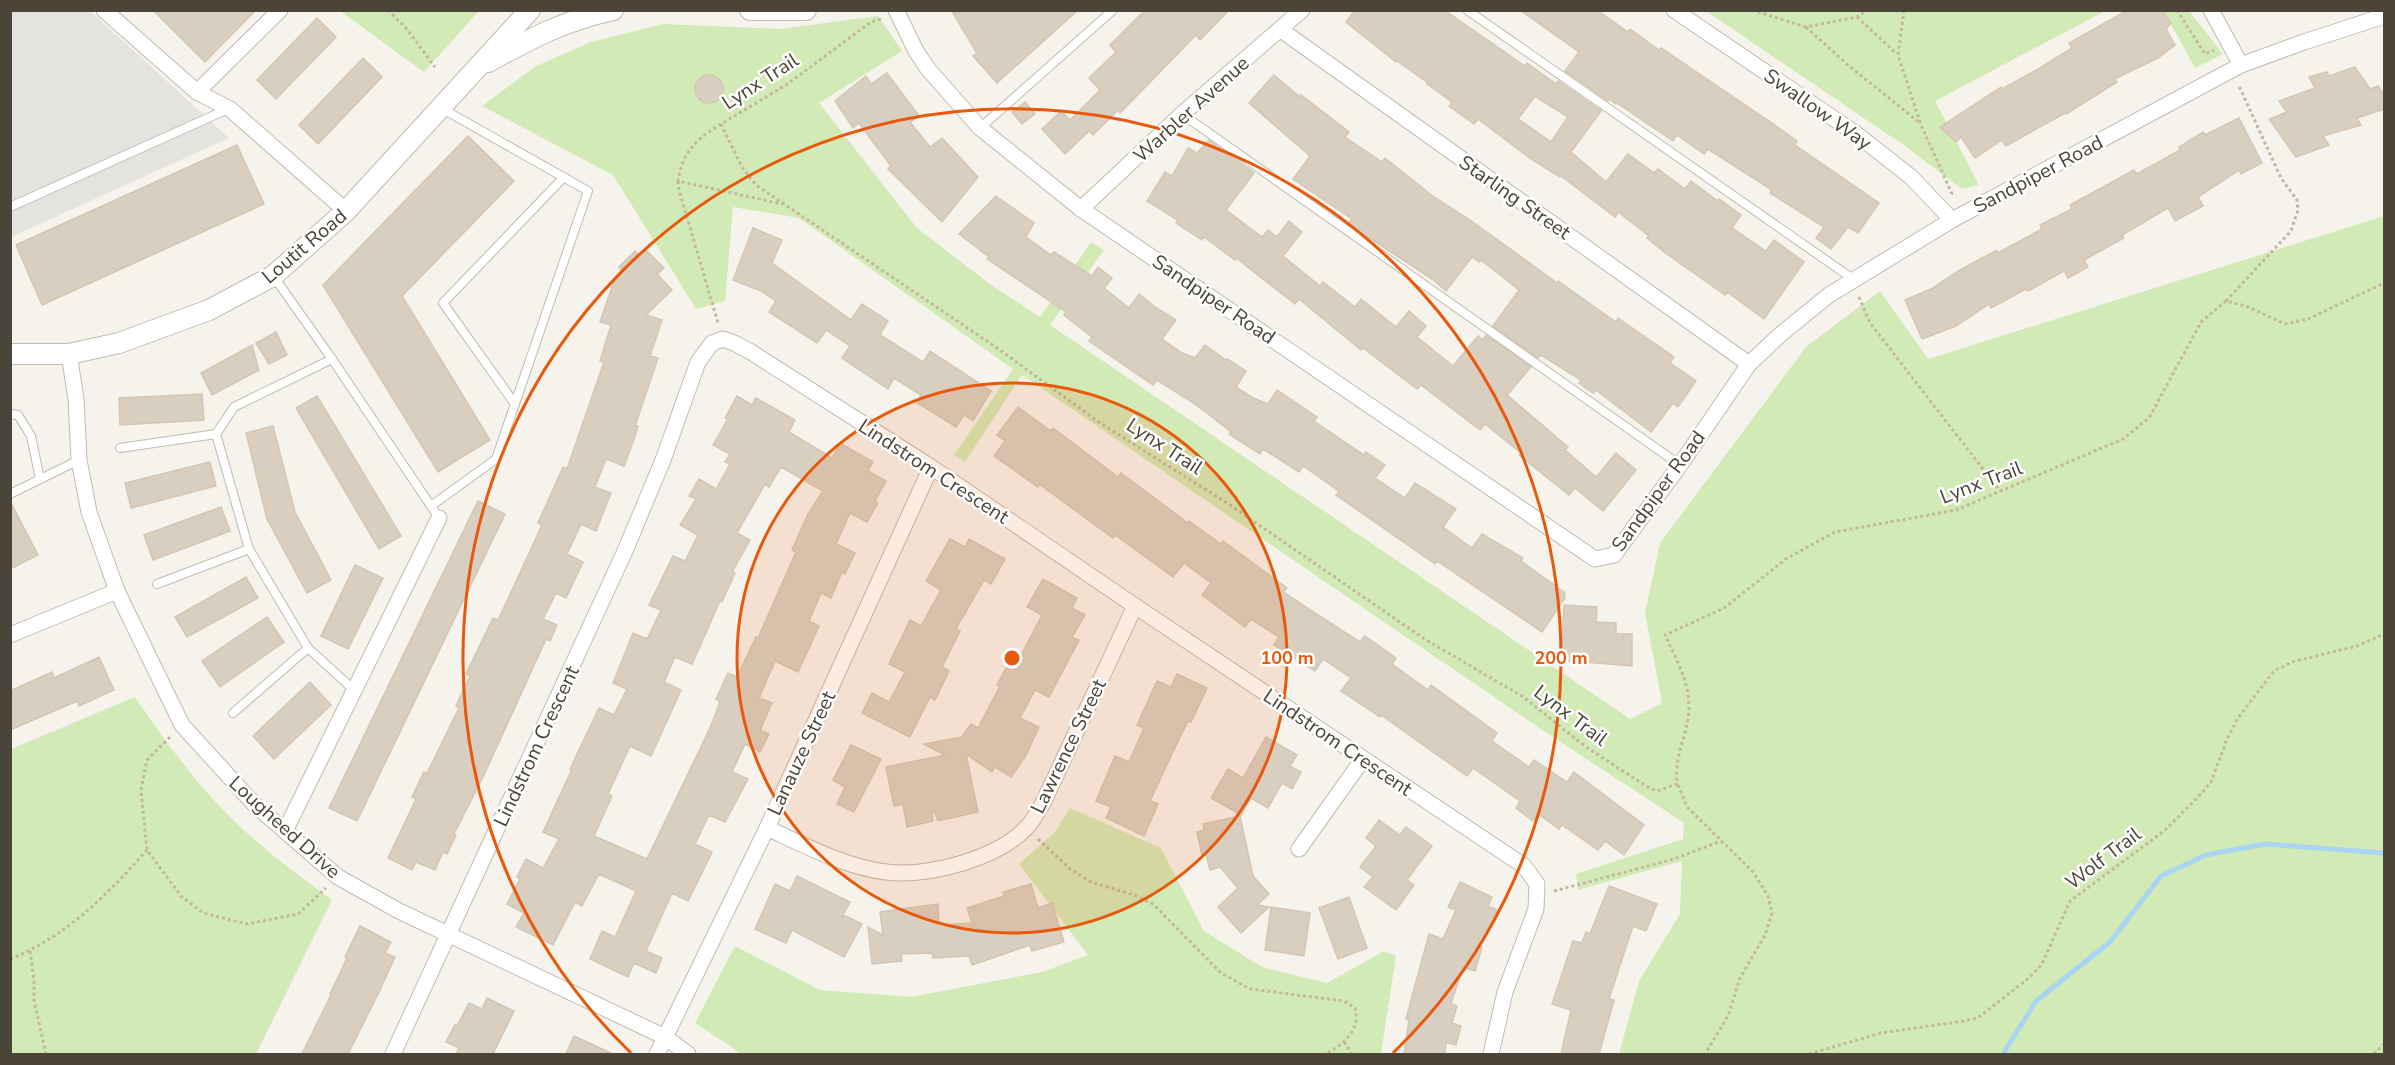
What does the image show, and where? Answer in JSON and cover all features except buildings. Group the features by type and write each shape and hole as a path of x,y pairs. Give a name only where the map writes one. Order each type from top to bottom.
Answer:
{"street":[{"path":"197,92 280,10"},
{"name":"Loutit Road","path":"10,354 69,354 119,343 208,310 273,276 346,211 530,10"},
{"name":"Loutit Road","path":"477,68 543,32 584,17 613,10"},
{"path":"750,10 806,10"},
{"name":"Warbler Avenue","path":"1081,209 1182,114 1302,10"},
{"name":"Swallow Way","path":"1674,10 1855,134 1911,177 1952,220"},
{"path":"2211,10 2241,65"},
{"path":"104,11 197,92 230,109 346,211"},
{"name":"Sandpiper Road","path":"896,11 916,51 928,69 980,128 1081,209 1595,559 1614,555 1680,465 1749,364 1780,334 1852,279 1952,220 2241,65 2366,15 2385,16"},
{"name":"Starling Street","path":"1281,30 1749,364"},
{"name":"Lindstrom Crescent","path":"393,1054 450,935 625,551 663,460 698,362 712,343 723,339 751,352 932,467 1135,606 1524,866 1537,884 1538,896"},
{"name":"Lougheed Drive","path":"69,354 76,399 79,460 89,512 117,591 182,725 255,806 338,877 390,906 665,1037 688,1054"},
{"name":"Lanauze Street","path":"657,1054 767,828 932,467"},
{"path":"285,831 354,690 435,512"},
{"path":"10,635 117,591"},
{"name":"Lawrence Street","path":"767,828 822,853 860,866 895,872 940,868 971,861 1001,846 1027,828 1044,801 1135,606"},
{"path":"1299,849 1363,759"},
{"path":"1491,1054 1505,992 1536,909 1538,896"}],"lane":[{"path":"980,128 1113,10"},
{"path":"1467,10 1852,279"},
{"path":"273,276 435,512 496,459 588,191 441,108"},
{"path":"10,207 230,109"},
{"path":"1182,114 1680,465"},
{"path":"515,404 443,303 564,177"},
{"path":"120,448 216,434 234,407 332,359"},
{"path":"10,414 18,415 32,436 40,479"},
{"path":"216,434 249,549 308,648 354,690"},
{"path":"10,494 79,460"},
{"path":"158,584 249,549"},
{"path":"233,713 308,648"}],"path":[{"path":"388,10 394,13 435,67"},
{"path":"1752,10 1806,27 1849,66 1921,124"},
{"path":"1806,27 1857,17 1867,10"},
{"path":"1904,10 1898,55 1921,124 1952,194 1940,207"},
{"name":"Lynx Trail","path":"896,11 871,22 786,85 721,124 742,166 756,184 1000,350 1100,423 1227,503 1426,640 1532,703 1586,747 1657,791 1677,783 1676,761 1689,705 1683,676 1665,635 1724,609 1786,559 1835,532 1941,514 2107,446 2137,429 2149,418 2201,322 2226,301 2291,231 2298,210 2297,200 2281,178 2239,86"},
{"path":"1857,17 1898,55"},
{"path":"721,124 707,132 689,150 682,163 678,181 723,339"},
{"path":"678,181 787,205"},
{"path":"1852,279 1870,323 2000,491"},
{"path":"2226,301 2246,306 2285,324 2308,319 2385,283"},
{"name":"Wolf Trail","path":"1809,1054 1881,1032 1977,1018 1988,1010 2030,977 2042,964 2070,901 2164,831 2201,794 2211,782 2227,739 2238,718 2274,671 2292,662 2357,645 2385,634"},
{"path":"182,725 147,760 141,790 147,850 181,896 203,913 248,924 298,914 338,877"},
{"path":"1677,783 1687,807 1753,872 1768,896 1772,912 1765,935 1740,978 1728,1016 1705,1054"},
{"path":"1027,828 1070,869 1091,882 1134,895 1152,904 1221,973 1250,989 1344,1001 1355,1008 1355,1024 1344,1042 1325,1054"},
{"path":"1538,896 1674,859 1721,841"},
{"path":"10,959 30,951 80,918 111,891 147,850"},
{"path":"30,951 34,1001 46,1054"},
{"path":"1344,1042 1352,1054"},
{"path":"2374,1054 2385,1044"}],"green space":[{"path":"340,11 479,11 424,72"},
{"path":"1706,11 2105,11 1935,101 1979,185 1962,189 1905,146"},
{"path":"2164,11 2189,11 2223,54 2195,68"},
{"path":"878,16 902,51 819,103 917,228 991,285 1040,317 1091,242 1104,250 1050,325 1630,719 1662,703 1645,613 1660,543 1806,347 1880,291 1928,359 2384,216 2384,1054 1619,1054 1639,981 1680,914 1682,861 1578,890 1576,874 1683,839 1684,823 1541,729 1022,375 965,462 954,455 1013,369 799,218 733,207 725,301 696,309 613,175 482,106 536,66 591,42 663,24 780,29"},
{"path":"135,697 191,774 229,816 253,839 332,900 256,1054 11,1054 11,749"},
{"path":"1070,808 1161,848 1204,931 1262,967 1327,983 1384,951 1396,956 1381,1054 742,1054 695,1023 735,946 820,990 911,997 1042,972 1088,955 1019,864 1055,832"}],"shaded area":[{"path":"10,11 90,11 229,138 11,237"}],"waterway":[{"path":"2003,1054 2036,1001 2110,942 2161,876 2206,855 2265,844 2384,853"}]}
